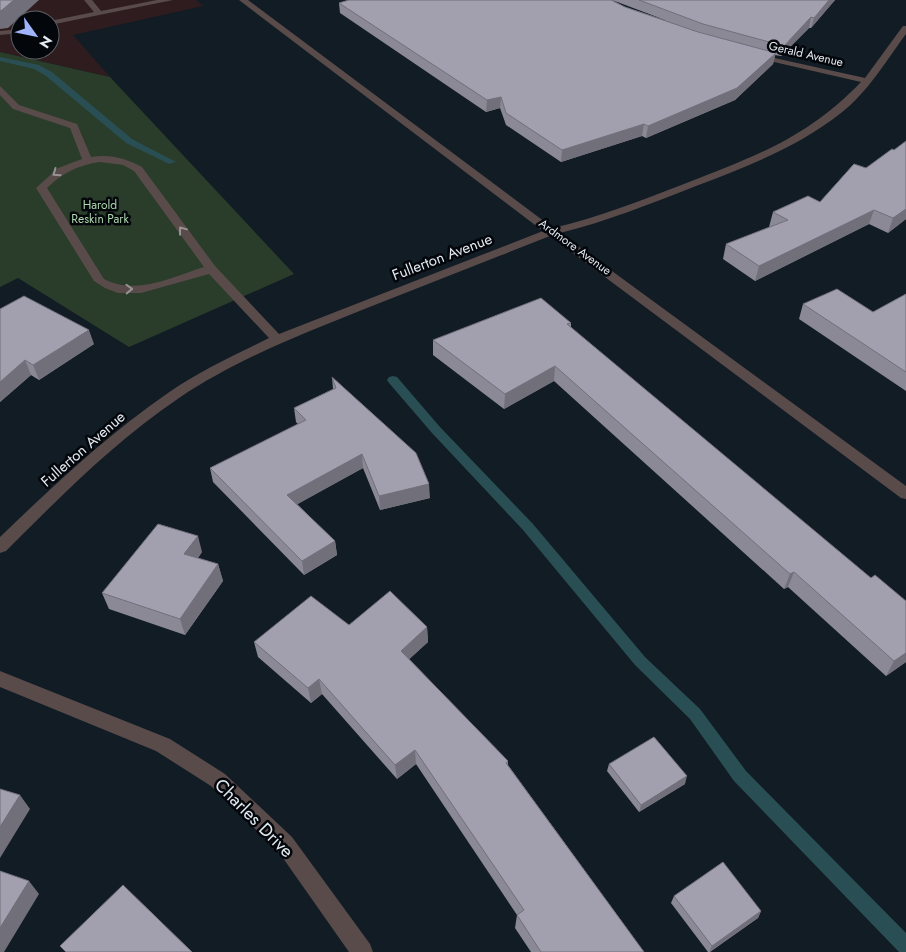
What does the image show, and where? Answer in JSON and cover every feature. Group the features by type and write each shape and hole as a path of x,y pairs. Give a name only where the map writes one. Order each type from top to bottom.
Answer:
{"street":[{"path":"88,0 100,14"},
{"path":"60,21 153,1 169,0"},
{"name":"Ardmore Avenue","path":"243,0 906,494"},
{"name":"Fullerton Avenue","path":"0,547 64,484 140,420 174,395 222,367 277,339 554,231 603,219 759,158 796,140 839,110 867,81 906,28"},
{"name":"Gerald Avenue","path":"749,54 867,81"},
{"path":"0,89 16,107 74,126 88,161"},
{"path":"212,269 151,286 129,289 117,289 100,281 41,188 59,170 88,161 118,160 138,169 212,269 277,339"},
{"name":"Charles Drive","path":"0,679 163,745 218,780 285,844 362,952"}],"shaded area":[{"path":"0,0 196,0 203,6 73,35 110,77 35,60 60,60 60,10 10,10 10,54 0,52"}],"green space":[{"name":"Harold Reskin Park","path":"0,52 10,54 10,60 35,60 110,77 294,274 129,347 18,278 0,287"}],"building":[{"path":"0,0 14,0 0,11"},
{"path":"349,0 611,0 625,7 698,32 776,53 737,88 648,126 644,124 562,150 506,113 501,97 487,100 339,3"},
{"path":"639,0 829,0 814,18 811,17 784,46 703,24"},
{"path":"906,141 906,209 893,218 874,210 759,266 726,244 788,220 773,212 808,196 820,202 854,164 866,168"},
{"path":"837,289 873,312 906,294 906,372 803,304"},
{"path":"24,296 89,330 33,365 25,360 0,382 0,309"},
{"path":"541,298 571,323 567,324 871,578 875,575 906,601 906,653 894,661 794,572 790,574 555,366 505,394 433,340"},
{"path":"332,377 416,453 429,484 379,496 362,454 287,495 335,541 302,561 210,468 306,420 294,408 336,388"},
{"path":"158,524 198,536 184,554 218,564 180,619 102,593"},
{"path":"390,591 427,627 401,651 508,761 506,763 644,952 541,952 517,915 524,910 415,750 395,765 319,679 308,688 254,642 311,596 349,625"},
{"path":"654,737 687,776 641,805 609,764"},
{"path":"0,789 20,795 0,827"},
{"path":"723,862 761,911 712,946 674,896"},
{"path":"0,871 29,881 0,928"},
{"path":"123,885 192,952 66,952 60,946"}],"waterway":[{"path":"0,59 36,67 49,74 129,141 172,162"},
{"path":"393,380 436,430 528,527 640,661 695,714 740,776 906,946"}]}
